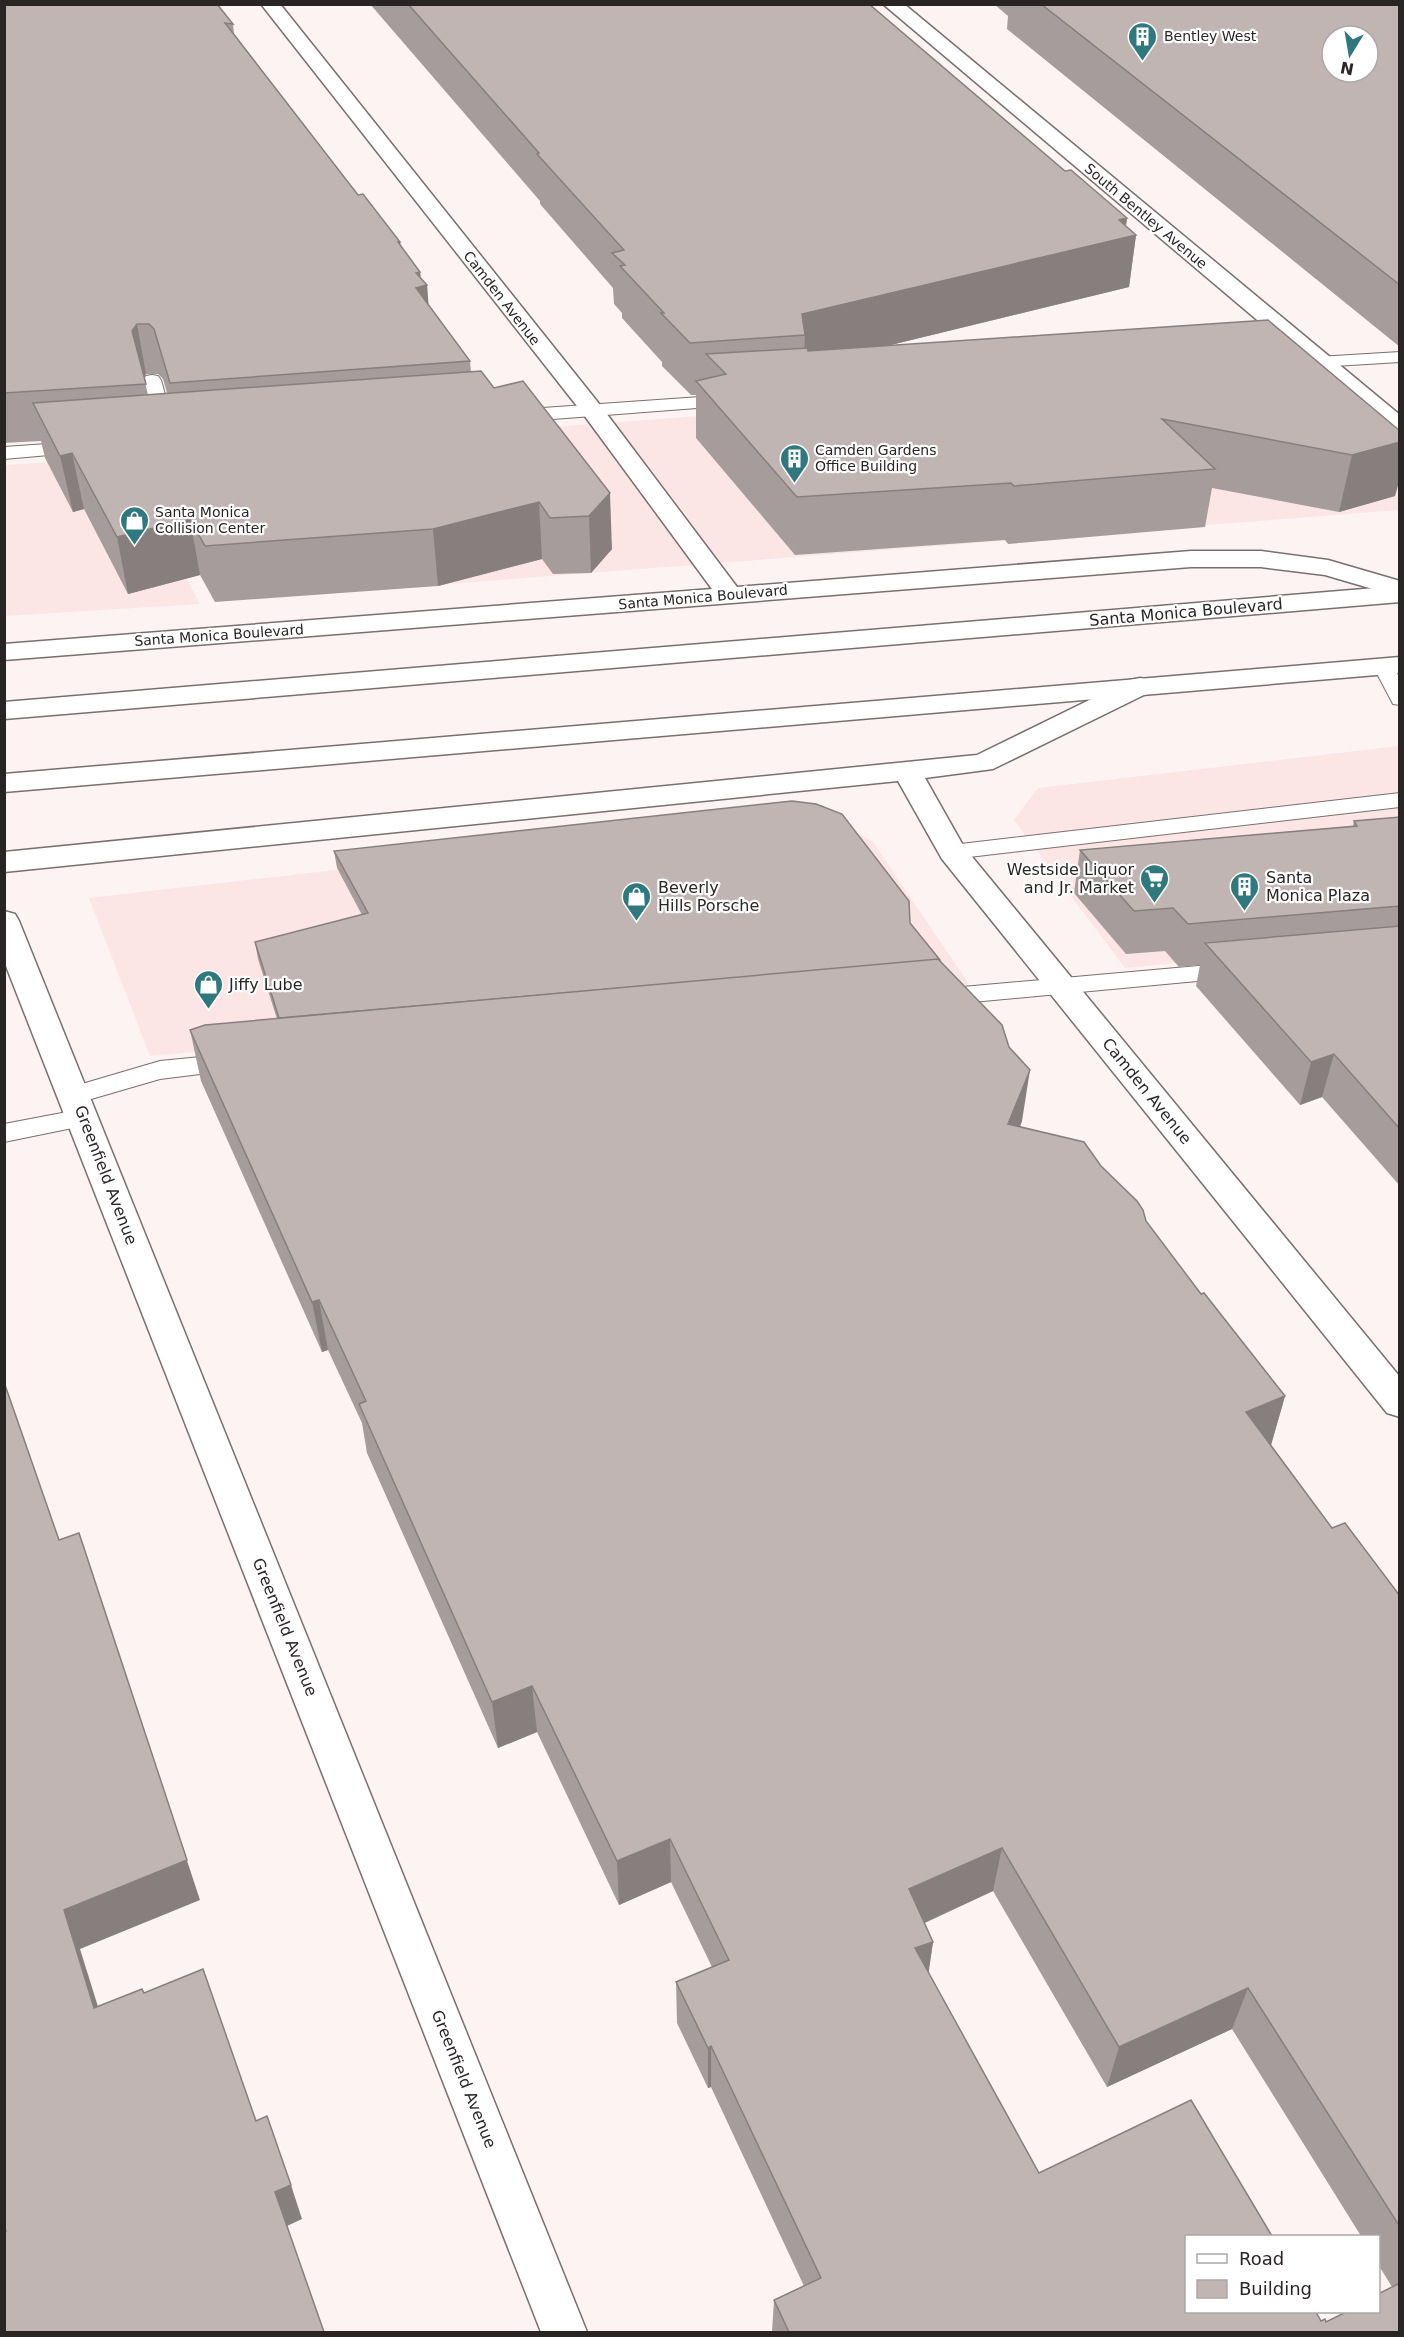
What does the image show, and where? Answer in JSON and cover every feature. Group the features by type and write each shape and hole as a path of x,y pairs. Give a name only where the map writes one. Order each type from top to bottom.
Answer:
{"street":[{"name":"Camden Avenue","path":"270,4 592,410 730,595"},
{"name":"South Bentley Avenue","path":"892,4 1400,428"},
{"name":"Santa Monica Boulevard","path":"4,652 1191,559 1261,559 1328,568 1400,589"},
{"name":"Santa Monica Boulevard","path":"4,711 1400,594"},
{"path":"4,783 1391,665"},
{"path":"4,862 983,763 1140,686"},
{"name":"Camden Avenue","path":"907,771 952,852 1400,1403"},
{"name":"Greenfield Avenue","path":"4,921 564,2332"}],"lane":[{"path":"1285,364 1400,357"},
{"path":"152,380 168,442"},
{"path":"493,418 748,400"},
{"path":"4,453 98,447"},
{"path":"1391,665 1400,699"},
{"path":"952,852 1400,800"},
{"path":"922,999 1251,970"},
{"path":"4,1133 79,1106 160,1070 256,1061"}],"shaded area":[{"path":"1280,373 1399,476 1399,510 410,587 321,444"},
{"path":"122,458 200,604 5,616 5,465"},
{"path":"1399,746 1399,942 1125,968 1014,820 1038,788"},
{"name":"Beverly Hills Porsche","path":"813,816 851,829 873,842 969,984 150,1056 89,898"}],"building":[{"path":"4,4 217,4 233,24 225,23 358,195 363,194 400,242 398,242 420,272 416,273 427,285 416,288 470,361 170,383 154,329 149,324 137,324 132,331 146,384 4,393"},
{"path":"408,4 869,4 1065,171 1071,170 1127,218 1119,220 1136,235 802,314 805,335 690,343 620,266 625,265 612,253 624,250 537,154 539,153"},
{"path":"1041,4 1400,4 1400,285"},
{"path":"1268,320 1400,431 1400,442 1352,455 1162,419 1215,469 1014,486 1011,483 797,497 696,381 726,374 706,354 808,348 808,351"},
{"path":"481,371 494,388 523,381 610,493 589,516 550,518 539,502 433,529 205,546 190,519 117,537 72,453 60,456 33,403"},
{"name":"Beverly Hills Porsche","path":"792,801 816,804 842,814 909,901 910,923 940,960 279,1018 255,942 368,913 334,851"},
{"path":"1400,817 1400,906 1188,924 1173,908 1134,911 1080,850 1357,826 1354,821"},
{"path":"1400,926 1400,1129 1334,1054 1311,1062 1205,943"},
{"path":"938,959 1002,1025 1009,1047 1030,1070 1008,1124 1084,1142 1101,1166 1137,1201 1146,1221 1201,1294 1204,1293 1285,1396 1246,1412 1332,1528 1345,1523 1400,1596 1400,2227 1248,1988 1119,2047 1002,1848 909,1889 933,1942 915,1948 1039,2173 1191,2100 1271,2235 1185,2235 1185,2313 1317,2313 1321,2321 1325,2319 1326,2322 1344,2313 1380,2313 1380,2293 1400,2283 1400,2332 789,2332 774,2300 821,2278 711,2046 708,2048 676,1982 729,1960 670,1839 617,1861 532,1686 492,1702 359,1404 366,1401 319,1300 312,1302 190,1030 205,1025"},
{"path":"4,1382 59,1540 79,1533 187,1860 64,1910 94,2008 142,1989 144,1993 203,1969 256,2121 267,2116 291,2185 275,2192 324,2332 4,2332 4,2232 6,2231 4,2225"}],"place":[{"name":"Bentley West","path":"1143,62"},
{"name":"Camden Gardens Office Building","path":"794,484"},
{"name":"Santa Monica Collision Center","path":"134,546"},
{"name":"Westside Liquor and Jr. Market","path":"1155,904"},
{"name":"Santa Monica Plaza","path":"1245,912"},
{"name":"Beverly Hills Porsche","path":"637,922"},
{"name":"Jiffy Lube","path":"208,1010"}]}
